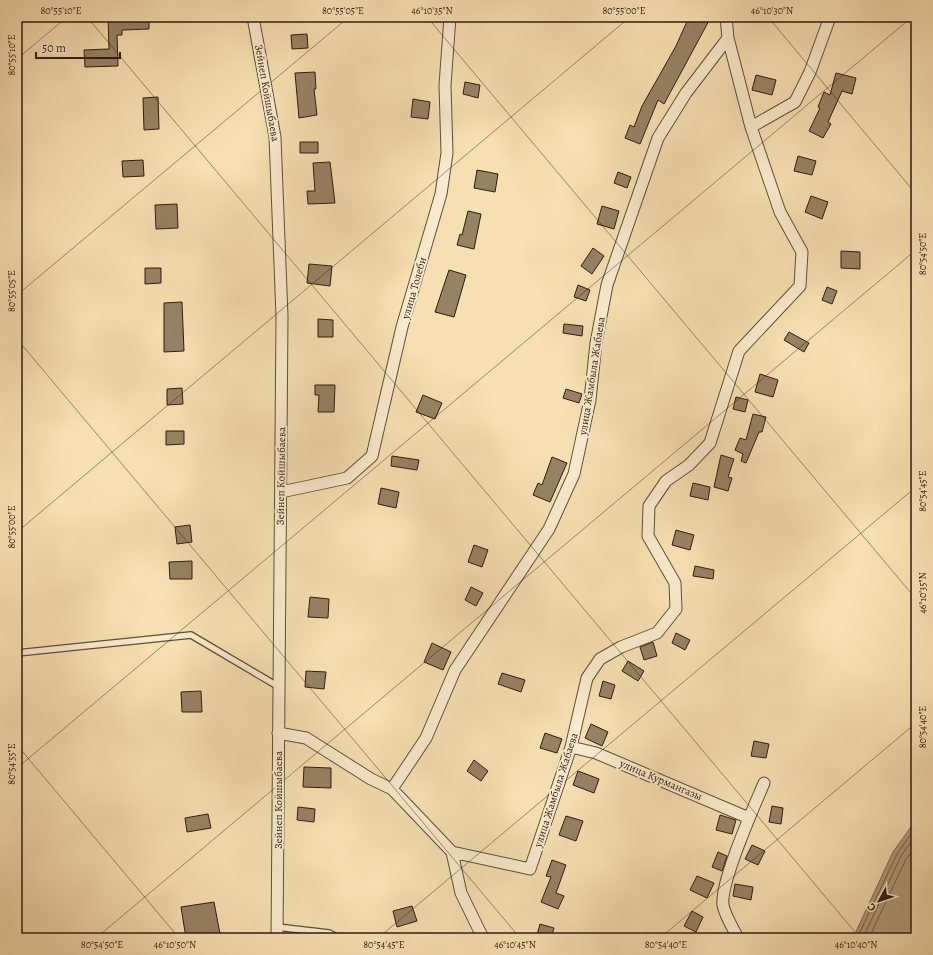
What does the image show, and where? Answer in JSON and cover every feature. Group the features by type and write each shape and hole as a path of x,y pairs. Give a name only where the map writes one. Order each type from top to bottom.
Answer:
{"street":[{"name":"Зейнеп Койшыбаева","path":"252,17 275,137 282,316 277,932"},
{"name":"улица Толеби","path":"281,492 347,478 372,456 402,327 441,194 447,153 445,84 450,17"},
{"name":"улица Жамбыла Жабаева","path":"452,852 530,869 571,747 587,678 600,659 621,647 657,633 676,609 675,583 648,536 649,506 666,481 689,465 710,443 739,351 800,286 802,252 780,212 751,127 728,38 726,17"},
{"path":"751,127 795,102 810,72 830,17"},
{"name":"улица Жамбыла Жабаева","path":"392,789 426,738 455,670 549,529 574,474 590,400 596,343 608,285 658,138 686,93 728,38"},
{"path":"278,733 306,738 371,778 392,789 452,852 460,893 483,938"},
{"name":"улица Курмангазы","path":"571,747 596,753 749,818"},
{"path":"738,938 729,922 723,904 725,885 749,818 764,783"}],"lane":[{"path":"17,653 191,635 279,688"},
{"path":"277,932 329,933 339,938"}],"water":[{"path":"916,820 916,926 914,938 853,938 893,852"}],"building":[{"path":"108,17 149,17 149,29 122,30 122,35 117,35 118,66 85,67 84,50 109,49"},
{"path":"689,17 711,17 664,104 658,100 640,144 625,138 630,125 634,127 642,106 676,46"},
{"path":"307,34 308,48 292,49 291,35"},
{"path":"315,72 316,89 314,89 317,115 299,118 295,73"},
{"path":"836,73 856,78 852,94 842,91 828,122 831,124 823,138 809,131 820,108 818,107 824,92 830,95"},
{"path":"756,75 776,80 772,95 752,90"},
{"path":"465,82 480,85 478,98 463,94"},
{"path":"158,97 159,129 144,130 143,98"},
{"path":"413,99 430,102 428,119 411,117"},
{"path":"300,142 318,142 318,153 300,153"},
{"path":"798,156 816,161 812,175 794,171"},
{"path":"143,160 144,176 123,177 122,161"},
{"path":"330,162 335,203 308,204 307,191 315,191 313,163"},
{"path":"477,170 498,174 495,192 474,188"},
{"path":"618,172 631,177 627,188 614,183"},
{"path":"811,196 828,202 822,219 805,212"},
{"path":"177,204 178,228 156,229 155,205"},
{"path":"602,206 619,211 614,229 597,224"},
{"path":"468,211 481,214 474,249 457,245 460,234 462,235"},
{"path":"593,248 604,256 592,274 581,266"},
{"path":"841,251 860,252 860,269 841,268"},
{"path":"309,264 332,266 330,286 307,283"},
{"path":"145,268 161,268 161,283 145,284"},
{"path":"449,270 466,275 454,317 435,312"},
{"path":"578,285 590,290 586,301 574,297"},
{"path":"827,287 837,291 832,304 822,300"},
{"path":"182,302 184,351 164,352 164,303"},
{"path":"318,319 333,320 333,337 318,337"},
{"path":"564,324 583,326 582,336 563,333"},
{"path":"789,332 809,343 804,352 784,340"},
{"path":"760,374 778,380 773,397 755,392"},
{"path":"315,385 335,385 334,412 318,412 319,395 315,395"},
{"path":"182,388 183,404 167,405 167,389"},
{"path":"566,389 582,394 579,403 563,398"},
{"path":"423,395 442,403 435,419 416,412"},
{"path":"736,397 748,400 745,412 733,409"},
{"path":"753,414 766,417 762,432 759,432 746,463 741,461 743,454 735,450 740,438 746,440"},
{"path":"166,431 184,431 184,444 166,445"},
{"path":"721,455 734,459 728,477 732,478 728,491 714,487"},
{"path":"392,456 419,460 417,470 391,466"},
{"path":"552,457 567,463 550,502 533,495 538,483 542,485"},
{"path":"693,483 710,487 708,500 690,496"},
{"path":"381,488 399,492 396,508 378,504"},
{"path":"190,525 192,542 177,544 175,527"},
{"path":"676,530 694,535 690,550 672,545"},
{"path":"474,545 488,550 482,567 468,562"},
{"path":"192,561 192,579 170,579 169,562"},
{"path":"695,566 714,570 713,579 693,576"},
{"path":"471,587 483,593 476,606 465,600"},
{"path":"310,597 329,599 328,618 308,617"},
{"path":"676,633 690,640 685,650 672,643"},
{"path":"653,642 657,656 644,660 640,647"},
{"path":"432,643 451,652 443,670 424,662"},
{"path":"628,661 644,671 638,681 622,671"},
{"path":"306,671 326,672 324,689 305,687"},
{"path":"502,673 525,680 521,692 498,684"},
{"path":"603,681 615,685 611,699 599,696"},
{"path":"201,691 202,712 182,712 181,692"},
{"path":"591,724 608,732 602,746 585,738"},
{"path":"545,733 562,739 557,753 540,748"},
{"path":"754,741 769,744 766,758 751,756"},
{"path":"474,760 488,771 481,781 467,771"},
{"path":"304,767 331,768 331,788 303,787"},
{"path":"578,771 599,779 594,793 573,785"},
{"path":"772,806 783,808 781,824 769,822"},
{"path":"298,807 315,809 314,822 297,820"},
{"path":"208,814 211,828 187,832 185,818"},
{"path":"720,815 736,820 732,834 716,830"},
{"path":"566,816 583,821 576,841 559,835"},
{"path":"752,845 765,851 758,865 745,859"},
{"path":"718,852 727,856 722,871 712,867"},
{"path":"552,860 566,865 556,893 564,896 558,909 541,902 551,877 546,876"},
{"path":"697,876 714,883 707,898 690,890"},
{"path":"735,884 753,887 751,900 733,896"},
{"path":"214,902 220,934 186,938 181,907"},
{"path":"412,906 417,921 397,927 393,911"},
{"path":"692,911 703,917 696,932 684,926"},
{"path":"540,924 554,928 551,938 537,935"}]}
